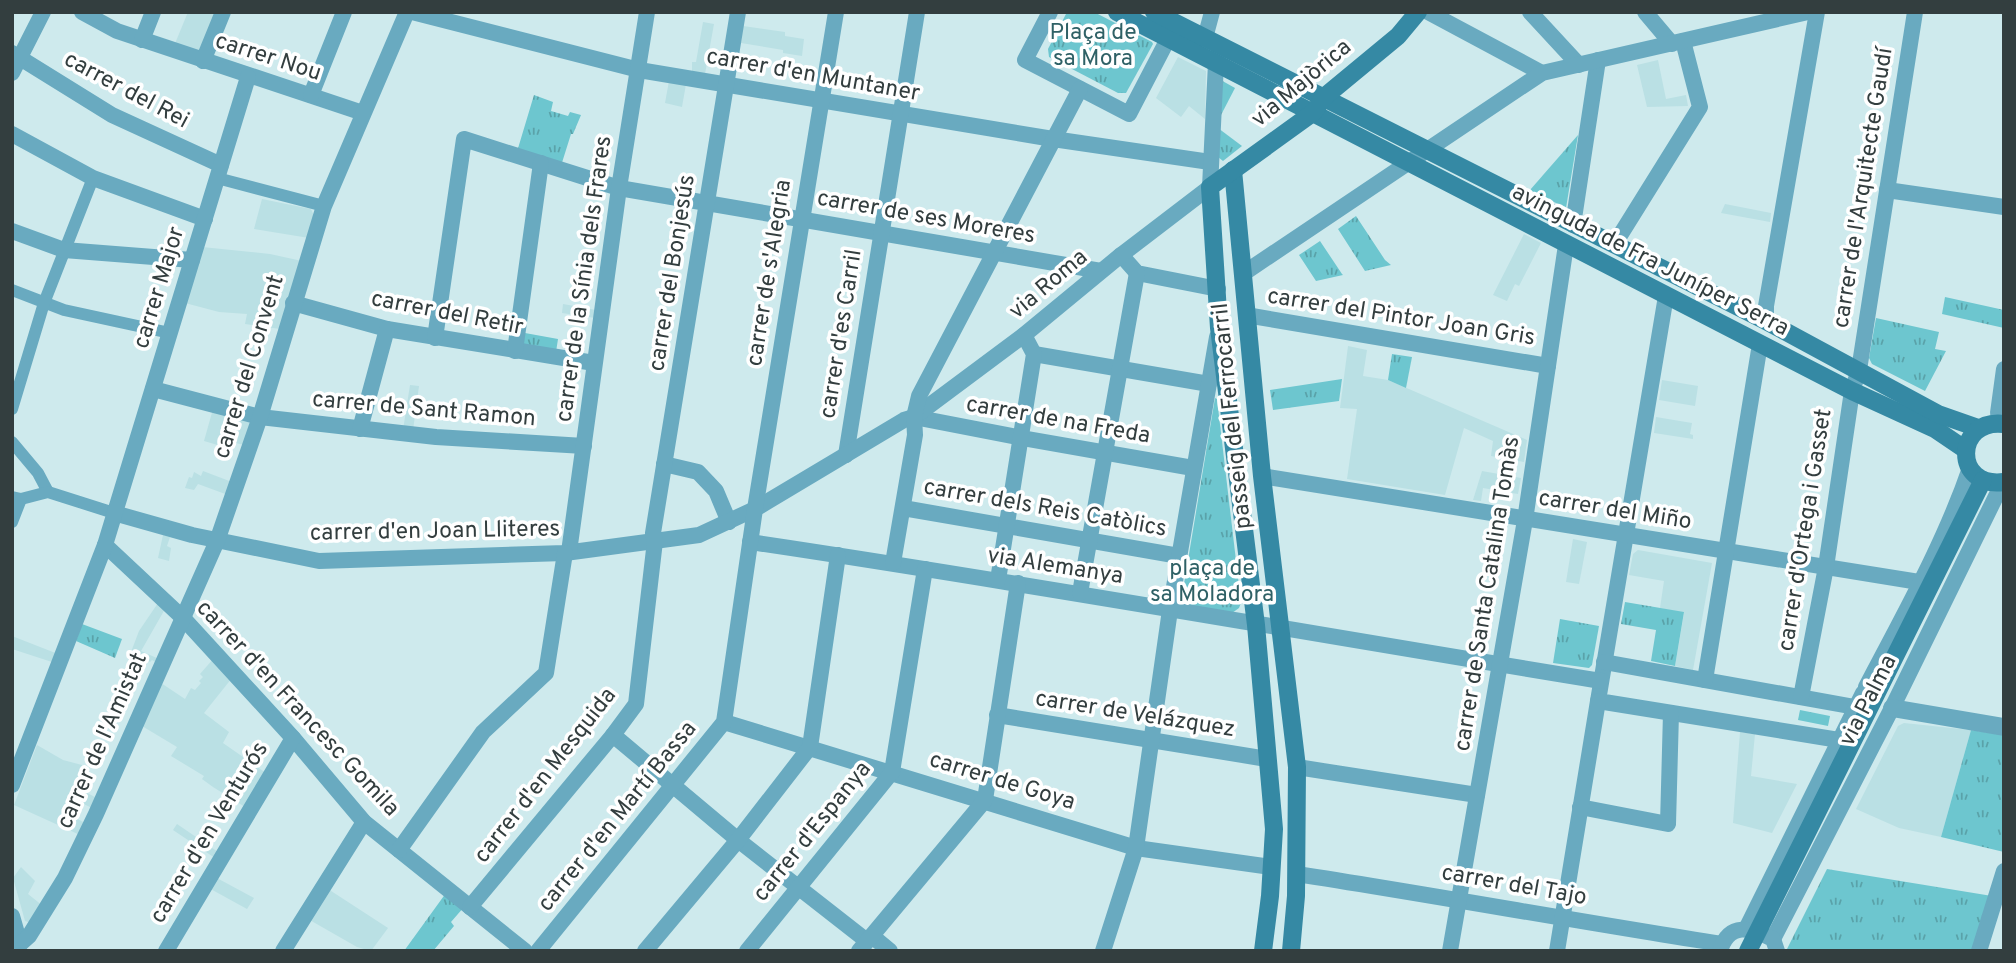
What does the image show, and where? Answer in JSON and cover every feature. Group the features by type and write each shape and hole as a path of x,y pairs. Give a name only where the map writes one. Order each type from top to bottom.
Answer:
{"main road":[{"path":"1117,12 1168,39 1219,55 1319,105"},
{"path":"1154,12 1205,38 1219,55"},
{"name":"via Majòrica","path":"1210,187 1319,105 1398,36 1418,12"},
{"name":"avinguda de Fra Juníper Serra","path":"1319,105 1427,151 1766,321 1938,414 1994,418"},
{"name":"avinguda de Fra Juníper Serra","path":"1319,105 1408,164 1852,391 1935,429 1966,450"},
{"name":"passeig del Ferrocarril","path":"1233,170 1262,476 1297,767 1297,874 1292,951"},
{"name":"passeig del Ferrocarril","path":"1210,187 1219,328 1256,625 1273,829 1263,951"},
{"path":"1748,951 1764,937 1976,474 1966,450 1968,442 1994,418"},
{"path":"1976,474 2003,482"}],"street":[{"path":"12,73 16,56 43,12"},
{"name":"carrer Nou","path":"82,12 117,31 142,40 363,113"},
{"path":"142,40 153,12"},
{"path":"203,61 223,12"},
{"path":"311,95 344,12"},
{"name":"carrer d'en Muntaner","path":"363,113 410,12 639,70 1053,139 1210,162"},
{"name":"carrer de la Sínia dels Frares","path":"399,850 483,732 546,673 584,446 647,12"},
{"name":"carrer del Bonjesús","path":"655,541 653,533 738,12"},
{"name":"carrer de s'Alegria","path":"750,542 836,12"},
{"name":"carrer d'es Carril","path":"846,455 917,12"},
{"path":"1050,12 1025,60 1129,114 1168,39 1205,38 1212,12"},
{"path":"1428,12 1542,73"},
{"path":"1530,12 1579,65"},
{"path":"1614,245 1700,107 1677,42 1645,12"},
{"path":"1244,273 1542,73 1677,42 1765,17 1808,12"},
{"path":"1766,321 1766,306 1817,12"},
{"name":"carrer de l'Arquitecte Gaudí","path":"1859,370 1915,12"},
{"path":"1210,187 1219,55"},
{"name":"carrer del Rei","path":"16,56 112,115 219,171"},
{"path":"1573,225 1598,60"},
{"name":"carrer Major","path":"12,785 105,545 248,76"},
{"path":"893,563 919,396 1080,89"},
{"name":"carrer del Convent","path":"217,541 260,416 324,205 363,113"},
{"path":"12,134 93,178 205,219"},
{"name":"carrer de ses Moreres","path":"435,338 464,139 620,188 1101,271"},
{"path":"516,351 541,163"},
{"path":"219,171 324,205"},
{"path":"12,409 44,303 93,178"},
{"name":"via Roma","path":"846,455 904,420 914,417 1024,335 1121,255 1210,187"},
{"path":"1887,190 2004,207"},
{"path":"12,231 64,250 192,260"},
{"name":"carrer de Santa Catalina Tomàs","path":"1450,951 1525,520 1566,245"},
{"path":"1121,255 1137,273 1218,289"},
{"path":"1080,593 1137,273"},
{"path":"12,290 64,310 170,333"},
{"path":"1557,951 1666,296"},
{"name":"carrer del Retir","path":"293,303 387,329 594,363"},
{"name":"carrer del Pintor Joan Gris","path":"1246,316 1548,366"},
{"path":"1103,951 1136,848 1170,610 1219,328"},
{"path":"360,429 387,329"},
{"path":"998,580 1034,354 1024,335"},
{"path":"1705,680 1760,344"},
{"path":"1034,354 1209,384"},
{"path":"1994,418 2004,369"},
{"name":"carrer d'Ortega i Gasset","path":"1801,697 1826,567 1852,391 1859,370"},
{"name":"carrer de Sant Ramon","path":"153,389 260,416 436,437 584,446"},
{"name":"carrer de na Freda","path":"914,417 1193,468"},
{"path":"12,442 38,473 48,492"},
{"name":"carrer d'en Joan Lliteres","path":"114,513 217,541 319,561 567,552 699,535 755,509 846,455"},
{"path":"664,464 698,472 716,491 729,522"},
{"name":"via Palma","path":"1764,937 1839,740 1960,498 1976,474"},
{"name":"carrer del Miño","path":"1262,476 1919,582"},
{"name":"via Palma","path":"1764,937 1892,708 2003,482"},
{"path":"12,522 17,498 48,492 114,513"},
{"name":"carrer dels Reis Catòlics","path":"903,508 1179,556"},
{"name":"carrer de l'Amistat","path":"18,947 29,936 65,878 217,541"},
{"name":"carrer d'en Mesquida","path":"470,907 636,704 655,541"},
{"name":"via Alemanya","path":"750,542 1080,593 1256,625 1601,681"},
{"name":"carrer d'en Martí Bassa","path":"538,951 724,722 750,542"},
{"name":"carrer d'en Francesc Gomila","path":"105,545 183,618 293,738 364,822 524,951"},
{"path":"645,951 810,747 838,555"},
{"name":"carrer d'Espanya","path":"747,951 892,772 926,569"},
{"path":"866,942 985,800 1018,583"},
{"path":"1604,662 1801,697 1859,700"},
{"name":"via Palma","path":"1859,700 1883,676"},
{"path":"1598,701 1839,740"},
{"path":"1892,708 2004,727"},
{"path":"1580,807 1668,824 1671,713"},
{"name":"carrer de Velázquez","path":"997,715 1267,759"},
{"name":"carrer de Goya","path":"724,722 1136,848 1271,867"},
{"path":"613,735 737,840 866,942 890,951"},
{"name":"carrer d'en Venturós","path":"166,951 293,738"},
{"path":"1297,767 1477,795"},
{"path":"283,951 364,822"},
{"path":"1979,951 2004,871"},
{"name":"carrer del Tajo","path":"1297,874 1459,898 1721,947"},
{"path":"12,916 18,947"},
{"path":"1721,947 1732,933 1764,937"}],"shaded area":[{"path":"188,12 218,12 202,51 174,46"},
{"path":"703,22 714,24 705,74 692,71"},
{"path":"743,26 785,32 785,36 804,39 802,56 741,43"},
{"path":"1178,57 1206,71 1205,119 1189,106 1181,117 1156,98"},
{"path":"1658,60 1666,99 1686,95 1688,106 1647,107 1637,65"},
{"path":"669,81 686,84 682,107 665,103"},
{"path":"262,199 311,209 315,218 309,238 254,229"},
{"path":"1725,204 1771,213 1770,222 1721,213"},
{"path":"1524,234 1541,243 1519,286 1515,284 1507,301 1493,295"},
{"path":"202,247 270,254 302,261 280,329 245,324 247,314 219,312 185,303"},
{"path":"563,304 596,310 595,318 562,313"},
{"path":"1348,346 1367,350 1363,376 1388,380 1527,440 1524,462 1491,456 1493,441 1464,428 1445,495 1347,479 1357,409 1340,408"},
{"path":"1662,380 1698,386 1695,406 1659,400"},
{"path":"410,385 419,386 413,430 403,430"},
{"path":"213,409 247,419 251,425 244,445 223,440 221,446 204,441"},
{"path":"1656,417 1692,423 1690,434 1693,439 1654,433"},
{"path":"203,471 232,482 228,495 198,484 194,490 185,488 194,472 201,476"},
{"path":"1482,471 1521,478 1518,494 1483,488 1481,501 1473,500"},
{"path":"163,535 170,537 167,546 171,548 169,561 158,558"},
{"path":"1573,539 1587,542 1579,584 1566,582"},
{"path":"1638,550 1712,563 1693,670 1675,666 1684,613 1660,608 1664,581 1629,575 1633,554"},
{"path":"158,603 165,609 141,651 159,659 157,663 131,652 139,631"},
{"path":"12,636 58,654 55,663 12,649"},
{"path":"214,658 232,678 204,713 229,732 223,743 266,773 245,807 202,779 204,776 171,756 177,747 142,726 161,683 185,699 191,688 195,690 201,683 199,681 203,677 200,674"},
{"path":"1904,723 1971,730 1941,837 1899,828 1856,809 1898,726"},
{"path":"1740,732 1755,734 1751,776 1797,784 1772,833 1733,823"},
{"path":"37,745 63,760 82,765 81,771 84,773 76,790 97,798 92,808 69,797 61,810 85,823 80,835 14,805"},
{"path":"177,824 218,852 215,858 173,830"},
{"path":"21,867 35,881 28,894 43,906 31,923 25,921 13,878"},
{"path":"215,877 254,898 247,909 207,887"},
{"path":"328,889 388,928 371,951 357,947 308,919"}],"green space":[{"name":"Plaça de sa Mora","path":"1067,12 1094,12 1152,42 1126,93 1118,93 1049,57 1048,49"},
{"path":"1219,79 1235,88 1221,115"},
{"path":"534,95 553,102 551,111 568,116 570,112 581,115 571,134 560,169 516,155"},
{"path":"1218,128 1242,146 1223,161 1218,157"},
{"path":"1578,135 1566,208 1530,190"},
{"path":"1356,216 1391,265 1365,271 1338,229"},
{"path":"1320,241 1343,275 1316,281 1299,255"},
{"path":"1945,297 2004,310 2004,328 1942,314"},
{"path":"1876,318 1939,332 1935,349 1946,351 1925,391 1872,364 1869,358"},
{"path":"525,333 558,339 556,352 523,344"},
{"path":"1392,354 1412,357 1406,388 1388,380"},
{"path":"1342,379 1339,401 1273,410 1270,390"},
{"name":"plaça de sa Moladora","path":"1215,398 1241,603 1232,613 1181,602"},
{"path":"1625,602 1684,612 1675,666 1651,661 1656,630 1621,624"},
{"path":"1560,619 1599,626 1592,665 1589,668 1553,663"},
{"path":"82,624 122,639 115,658 76,641"},
{"path":"1800,710 1830,716 1828,726 1798,720"},
{"path":"1971,730 2004,735 2004,852 1941,837"},
{"path":"1827,869 1992,896 1974,951 1786,951"},
{"path":"446,893 464,907 451,922 454,926 433,951 404,951"}]}
